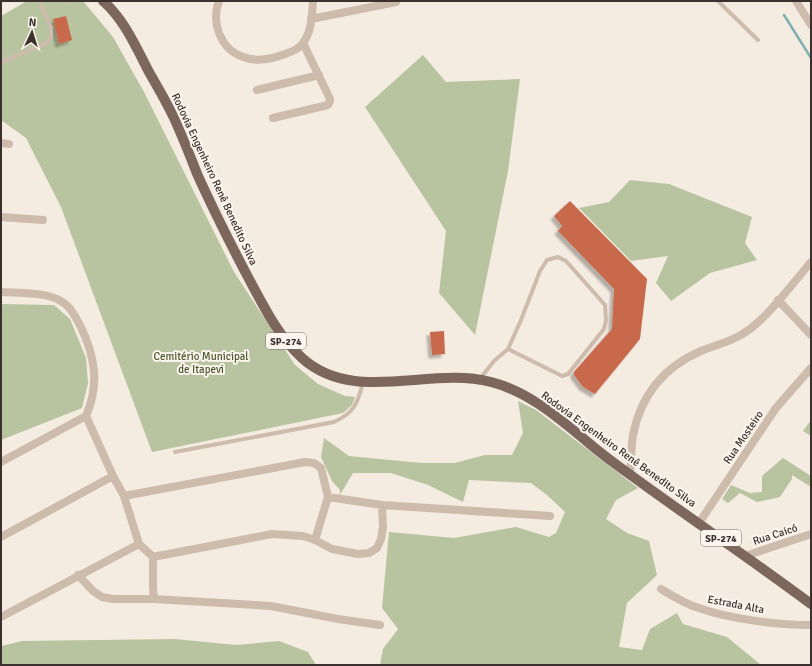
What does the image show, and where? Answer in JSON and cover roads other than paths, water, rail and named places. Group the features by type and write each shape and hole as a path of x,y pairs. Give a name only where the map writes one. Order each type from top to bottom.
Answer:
{"main road":[{"name":"Rodovia Engenheiro Renê Benedito Silva","path":"107,2 122,22 173,115 226,236 268,314 278,331 291,347 313,367 328,375 363,382 391,382 446,378 479,380 510,388 533,400 557,416 630,475 746,556 811,604"}],"street":[{"path":"219,1 216,16 217,27 221,39 237,55 256,60 279,57 290,52 303,43 309,30 313,1"},
{"path":"796,1 811,25"},
{"path":"311,19 396,2"},
{"path":"274,118 328,105 330,101 303,43"},
{"path":"257,90 318,75"},
{"path":"1,217 43,220"},
{"path":"630,475 633,436 636,423 644,402 652,388 680,361 743,334 757,323 811,262"},
{"path":"1,292 35,294 61,300 76,316 91,352 94,367 94,389 91,404 86,416 1,462"},
{"path":"778,300 811,335"},
{"name":"Rua Mosteiro","path":"699,523 776,408 811,368"},
{"path":"86,416 113,476 124,496 139,544 153,557 154,599"},
{"path":"124,496 305,462 314,463 321,468 328,497 315,540"},
{"path":"1,537 113,476"},
{"path":"328,497 382,505 550,516"},
{"path":"153,557 272,534 303,536 315,540 332,549 358,554 369,553 378,548 381,539 383,526 382,505"},
{"name":"Rua Caicó","path":"746,556 811,534"},
{"path":"1,617 139,544"},
{"path":"78,575 93,591 102,597 113,600 154,599 271,606 338,619 380,625"},
{"name":"Estrada Alta","path":"661,589 698,608 715,613 771,622 811,625"}],"lane":[{"path":"1,62 38,48 48,42 51,36 51,28 40,1"},
{"path":"718,1 758,40"},
{"path":"479,380 494,361 508,349 540,270 548,260 558,257 566,261 605,305 606,320 604,329 568,374 562,376 508,349"},
{"path":"175,452 334,422 348,414 354,408 360,396 363,382"}],"waterway":[{"path":"784,15 811,58"}],"park label":[{"name":"Cemitério Municipal de Itapevi","path":"201,362"}]}
